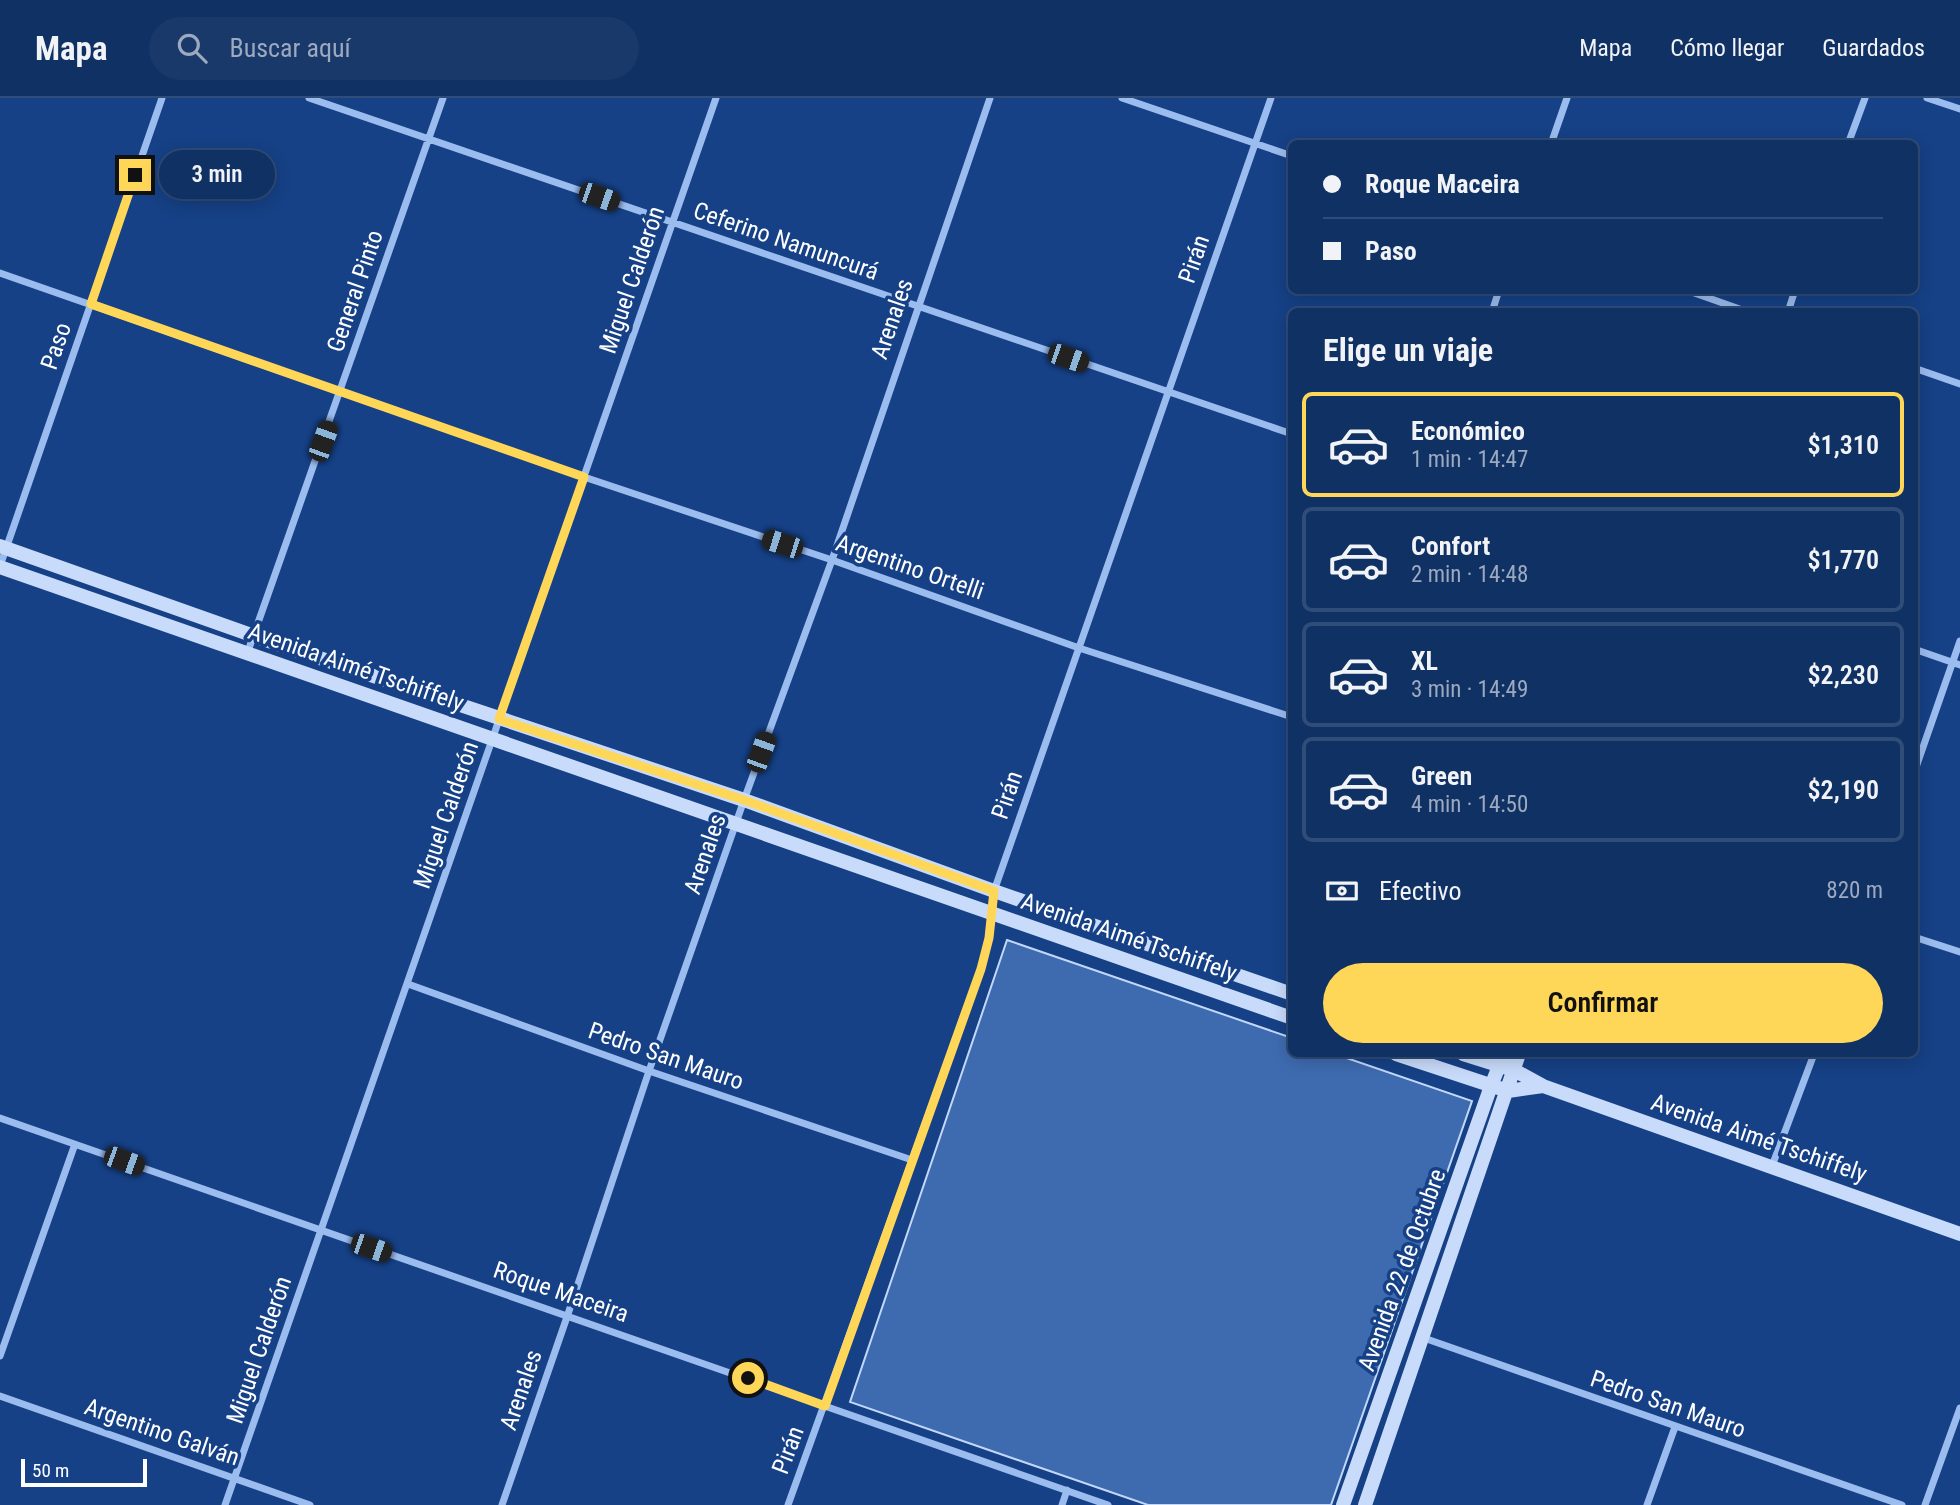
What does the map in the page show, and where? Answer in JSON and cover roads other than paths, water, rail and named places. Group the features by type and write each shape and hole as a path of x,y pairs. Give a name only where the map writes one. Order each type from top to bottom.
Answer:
{"main road":[{"name":"Avenida Aimé Tschiffely","path":"3,547 254,636 744,800 994,891 1288,993"},
{"name":"Avenida Aimé Tschiffely","path":"0,566 1288,1017"},
{"path":"1405,1057 1508,1091 1543,1086"},
{"path":"1472,1057 1514,1070"},
{"name":"Avenida 22 de Octubre","path":"1343,1505 1491,1086 1499,1066 1506,1057"},
{"name":"Avenida 22 de Octubre","path":"1365,1505 1518,1057"},
{"name":"Avenida Aimé Tschiffely","path":"1514,1070 1543,1086 1960,1234"}],"street":[{"name":"Paso","path":"0,566 3,547 162,98"},
{"name":"Ceferino Namuncurá","path":"309,98 1288,434"},
{"name":"General Pinto","path":"247,654 443,98"},
{"name":"Miguel Calderón","path":"225,1505 716,98"},
{"name":"Arenales","path":"502,1505 649,1071 832,560 990,98"},
{"path":"1122,98 1288,155"},
{"name":"Pirán","path":"788,1505 981,969 994,891 1271,98"},
{"path":"1552,140 1567,98"},
{"path":"1850,140 1865,98"},
{"path":"1927,98 1960,109"},
{"name":"Argentino Ortelli","path":"0,272 1079,648 1288,716"},
{"path":"1697,294 1737,308"},
{"path":"1918,369 1960,384"},
{"path":"1918,763 1956,663 1960,641"},
{"path":"1918,650 1956,663"},
{"path":"1918,938 1960,953"},
{"name":"Pedro San Mauro","path":"408,984 649,1071 912,1160"},
{"path":"1772,1167 1813,1057"},
{"name":"Roque Maceira","path":"0,1118 321,1231 568,1314 1108,1505"},
{"path":"0,1356 75,1144"},
{"name":"Pedro San Mauro","path":"1421,1337 1902,1505"},
{"name":"Argentino Galván","path":"0,1396 310,1505"},
{"path":"1925,1505 1960,1408"},
{"path":"1647,1505 1675,1427"},
{"path":"1062,1505 1067,1490"}]}
